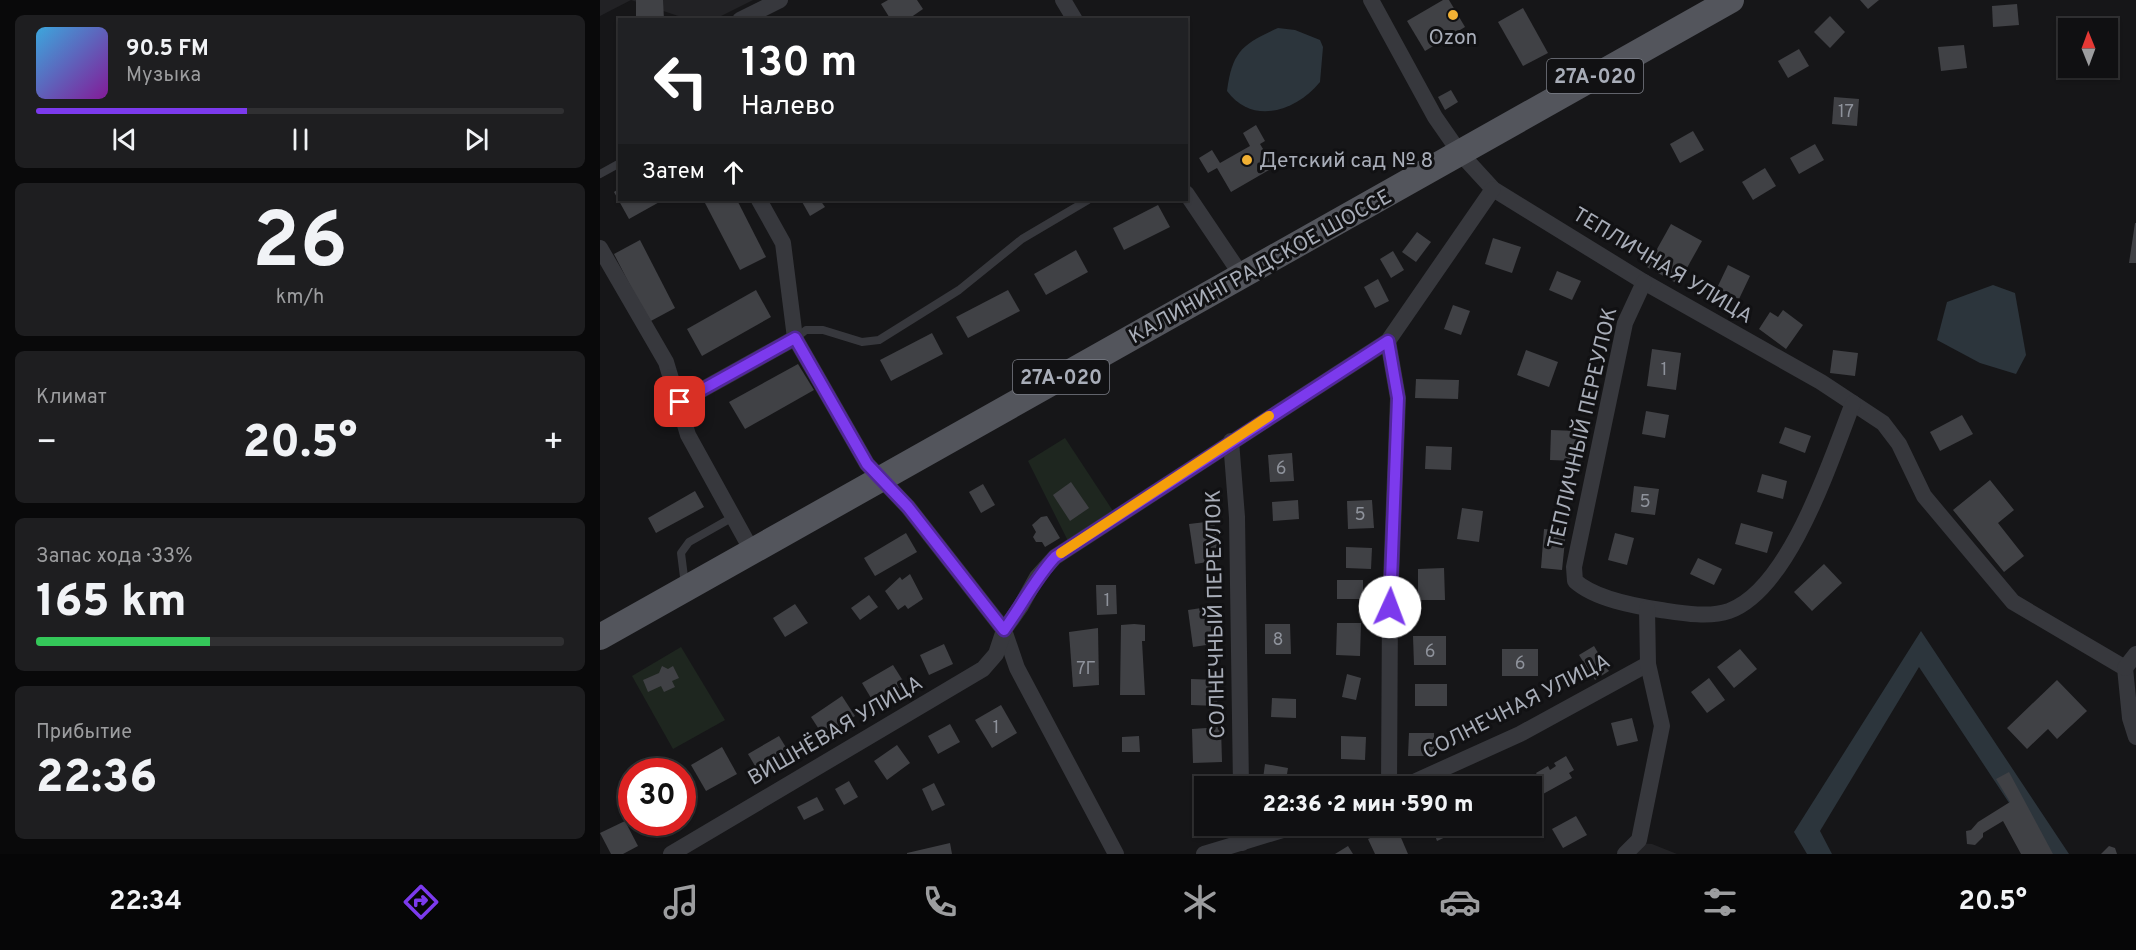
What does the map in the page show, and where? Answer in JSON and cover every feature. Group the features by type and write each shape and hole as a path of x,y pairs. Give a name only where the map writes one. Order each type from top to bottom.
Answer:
{"main road":[{"name":"КАЛИНИНГРАДСКОЕ ШОССЕ","path":"600,637 1731,0"}],"street":[{"path":"744,18 780,0"},
{"path":"1063,0 1074,18"},
{"name":"ТЕПЛИЧНАЯ УЛИЦА","path":"1371,0 1435,117 1460,153 1493,189 1644,282 1821,382 1883,423 1899,444 1924,496 2013,602 2125,668"},
{"path":"1389,776 1390,607 1398,398 1388,341 1493,189"},
{"path":"1188,196 1242,276"},
{"path":"760,201 783,243 795,338 867,464 908,507 1004,630 1017,668 1116,854"},
{"path":"600,249 666,362 680,402 688,435 752,551"},
{"name":"ТЕПЛИЧНЫЙ ПЕРЕУЛОК","path":"1644,282 1625,323 1574,567 1575,580 1586,590 1647,608"},
{"path":"680,402 795,338"},
{"name":"ВИШНЁВАЯ УЛИЦА","path":"671,854 983,669 996,654 1004,630 1037,577 1055,557 1388,341"},
{"path":"1625,854 1639,840 1662,726 1648,664 1647,608 1704,614 1729,611 1767,581 1785,556 1816,500 1853,403"},
{"name":"СОЛНЕЧНЫЙ ПЕРЕУЛОК","path":"1231,441 1237,517 1241,776"},
{"path":"2136,654 2125,668 2130,718 2136,737"},
{"name":"СОЛНЕЧНАЯ УЛИЦА","path":"1427,776 1520,734 1648,664"},
{"path":"1242,836 1242,843"},
{"path":"1204,854 1264,836"}],"lane":[{"path":"600,174 618,164"},
{"path":"795,338 806,330 823,330 862,342 879,340 959,290 1022,239 1086,201"},
{"path":"686,589 681,553 689,542 733,517"}],"shaded area":[{"path":"600,0 631,0 600,16"},
{"path":"631,0 753,0 717,18 684,18"},
{"path":"1278,28 1295,30 1320,40 1323,47 1320,82 1299,101 1287,107 1262,111 1249,108 1237,102 1227,91 1232,67 1247,45"},
{"path":"1993,285 2015,293 2026,355 2016,374 1980,363 1937,340 1947,302"},
{"path":"1065,438 1113,511 1068,541 1028,461"},
{"path":"1921,631 2069,854 2043,854 1919,667 1820,831 1832,854 1807,854 1794,832"},
{"path":"681,647 725,720 673,749 632,676"},
{"path":"1636,843 1652,844 1677,854 1625,854"}],"building":[{"path":"636,0 663,0 664,18 636,18"},
{"path":"888,0 917,0 923,9 910,18 890,18 881,4"},
{"path":"1443,0 1449,0 1465,27 1425,51 1407,21"},
{"path":"1860,0 1879,0 1868,9"},
{"path":"2017,4 2019,25 1993,27 1992,6"},
{"path":"1523,8 1548,53 1523,66 1498,22"},
{"path":"1830,16 1845,32 1830,48 1814,32"},
{"path":"1964,45 1967,68 1941,71 1938,47"},
{"path":"1799,49 1809,66 1788,78 1778,61"},
{"path":"1451,90 1458,102 1445,110 1438,97"},
{"path":"1834,97 1859,99 1857,126 1832,124"},
{"name":"Детский сад № 8","path":"1256,125 1265,141 1260,144 1274,167 1231,192 1217,168 1208,173 1199,158 1212,150 1220,163 1250,146 1243,133"},
{"path":"1693,131 1704,150 1680,163 1670,144"},
{"path":"1815,144 1824,160 1799,174 1790,158"},
{"path":"1765,168 1776,186 1753,200 1742,182"},
{"path":"619,201 661,201 629,219"},
{"path":"738,201 766,257 740,270 705,203"},
{"path":"802,201 821,201 825,207 810,216"},
{"path":"1158,205 1170,227 1124,250 1113,228"},
{"path":"2135,223 2136,263 2129,263"},
{"path":"1671,224 1702,241 1678,284 1647,267"},
{"path":"1417,232 1431,242 1416,262 1402,252"},
{"path":"1493,238 1521,247 1512,273 1485,264"},
{"path":"640,240 675,308 649,322 614,254"},
{"path":"1076,250 1088,272 1046,295 1034,274"},
{"path":"1393,251 1404,270 1391,278 1380,259"},
{"path":"1728,265 1750,276 1739,299 1717,288"},
{"path":"1557,271 1581,281 1572,300 1549,290"},
{"path":"1378,279 1389,301 1375,308 1364,287"},
{"path":"756,290 771,317 702,356 687,329"},
{"path":"1008,290 1020,311 968,338 956,317"},
{"path":"1453,305 1470,311 1461,335 1444,329"},
{"path":"1783,310 1803,325 1786,349 1759,329 1770,312 1778,317"},
{"path":"932,333 943,354 891,381 880,360"},
{"path":"1652,349 1681,353 1676,390 1647,386"},
{"path":"1526,350 1558,362 1549,387 1517,375"},
{"path":"1833,350 1858,353 1855,376 1830,373"},
{"path":"798,364 814,390 745,429 729,402"},
{"path":"1416,379 1459,380 1458,399 1415,398"},
{"path":"1646,411 1669,415 1665,438 1642,434"},
{"path":"1962,415 1973,434 1940,451 1930,432"},
{"path":"1785,427 1811,436 1805,453 1779,443"},
{"path":"1551,430 1577,431 1576,461 1550,460"},
{"path":"1426,446 1452,447 1451,470 1425,469"},
{"path":"1292,453 1294,481 1270,482 1268,455"},
{"path":"1762,474 1787,481 1783,499 1757,492"},
{"path":"1990,480 2014,510 1998,523 2024,556 2004,572 1953,510"},
{"path":"1071,482 1089,508 1070,521 1053,495"},
{"path":"983,484 995,505 981,513 969,492"},
{"path":"1634,486 1659,489 1655,515 1631,512"},
{"path":"695,491 704,507 656,533 648,518"},
{"path":"1298,500 1299,519 1273,521 1272,502"},
{"path":"1372,500 1374,528 1348,529 1347,501"},
{"path":"1462,508 1483,511 1479,542 1457,539"},
{"path":"1047,516 1060,538 1045,547 1042,542 1036,542 1033,537 1036,532 1032,525 1041,517"},
{"path":"1214,521 1220,560 1195,564 1189,524"},
{"path":"1741,523 1773,532 1767,553 1735,544"},
{"path":"1544,529 1566,531 1562,570 1541,568"},
{"path":"906,533 917,552 875,576 864,558"},
{"path":"1615,533 1634,538 1627,565 1608,560"},
{"path":"1346,547 1372,548 1371,569 1346,568"},
{"path":"1698,558 1722,569 1714,585 1690,574"},
{"path":"1824,564 1842,583 1812,611 1794,592"},
{"path":"1444,568 1445,600 1418,600 1418,569"},
{"path":"910,574 923,599 908,609 905,605 898,610 885,591 900,577 902,580"},
{"path":"1337,580 1363,580 1363,599 1337,599"},
{"path":"1096,585 1116,585 1117,614 1097,615"},
{"path":"869,595 878,607 860,620 851,608"},
{"path":"795,604 808,623 785,637 773,618"},
{"path":"1208,607 1213,644 1193,647 1188,610"},
{"path":"1337,623 1361,623 1360,656 1336,655"},
{"path":"1265,624 1290,624 1291,654 1265,654"},
{"path":"1121,625 1145,625 1145,641 1142,641 1145,695 1120,695"},
{"path":"1098,628 1099,685 1073,687 1069,632"},
{"path":"1413,636 1446,636 1446,665 1414,665"},
{"path":"944,644 953,664 929,675 920,655"},
{"path":"1594,646 1609,671 1595,680 1579,655"},
{"path":"1502,649 1538,649 1538,676 1502,676"},
{"path":"1740,649 1757,669 1734,688 1717,667"},
{"path":"893,665 905,684 874,703 862,683"},
{"path":"662,666 668,669 673,666 679,678 672,681 675,687 664,692 661,686 648,692 643,680 659,673"},
{"path":"1347,674 1361,678 1356,700 1342,697"},
{"path":"1709,678 1725,700 1707,713 1691,692"},
{"path":"1191,679 1218,680 1217,706 1191,705"},
{"path":"2057,680 2087,711 2057,739 2048,729 2027,749 2007,728"},
{"path":"1415,684 1447,684 1447,706 1415,706"},
{"path":"842,696 855,716 824,737 811,717"},
{"path":"1272,698 1296,699 1296,718 1271,717"},
{"path":"1001,705 1017,733 992,748 975,720"},
{"path":"1632,718 1638,741 1617,746 1611,723"},
{"path":"950,724 960,742 938,754 928,736"},
{"path":"1221,727 1222,762 1193,763 1192,729"},
{"path":"1409,733 1434,733 1434,756 1408,756"},
{"path":"779,736 790,754 758,771 748,754"},
{"path":"1139,736 1140,752 1122,752 1122,737"},
{"path":"1341,736 1366,737 1365,760 1341,759"},
{"path":"897,745 910,763 887,780 874,761"},
{"path":"722,747 737,774 706,791 696,774 696,762"},
{"path":"1566,756 1574,770 1569,773 1572,778 1542,795 1542,776 1536,773 1548,766 1550,770 1556,766 1554,763"},
{"path":"1265,764 1288,768 1287,776 1263,776"},
{"path":"2009,772 2053,854 2021,854 2003,821 1983,833 1983,837 1975,845 1967,844 1966,831 1971,830 1978,822 2010,802 1996,779"},
{"path":"849,781 858,797 844,805 835,789"},
{"path":"934,783 945,805 932,811 922,789"},
{"path":"817,797 824,810 804,820 797,807"},
{"path":"1576,816 1587,835 1563,848 1552,829"},
{"path":"618,824 618,836 633,836 638,846 623,854 611,854 600,833"},
{"path":"1374,836 1400,836 1408,854 1375,854 1368,839"},
{"path":"1435,836 1448,836 1437,841"},
{"path":"950,843 952,854 907,854 907,853"},
{"path":"1348,846 1353,854 1335,854"},
{"path":"2109,846 2115,848 2117,854 2101,854"}],"slow traffic":[{"path":"1061,553 1074,542 1129,510 1269,416"}],"place":[{"name":"Ozon","path":"1453,15"},
{"name":"Детский сад № 8","path":"1247,160"}],"route":[{"path":"680,402 795,338 838,408 867,464 908,507 1004,630 1037,577 1055,557 1074,542 1129,510 1239,435 1388,341 1394,362 1398,398 1390,607"}]}
